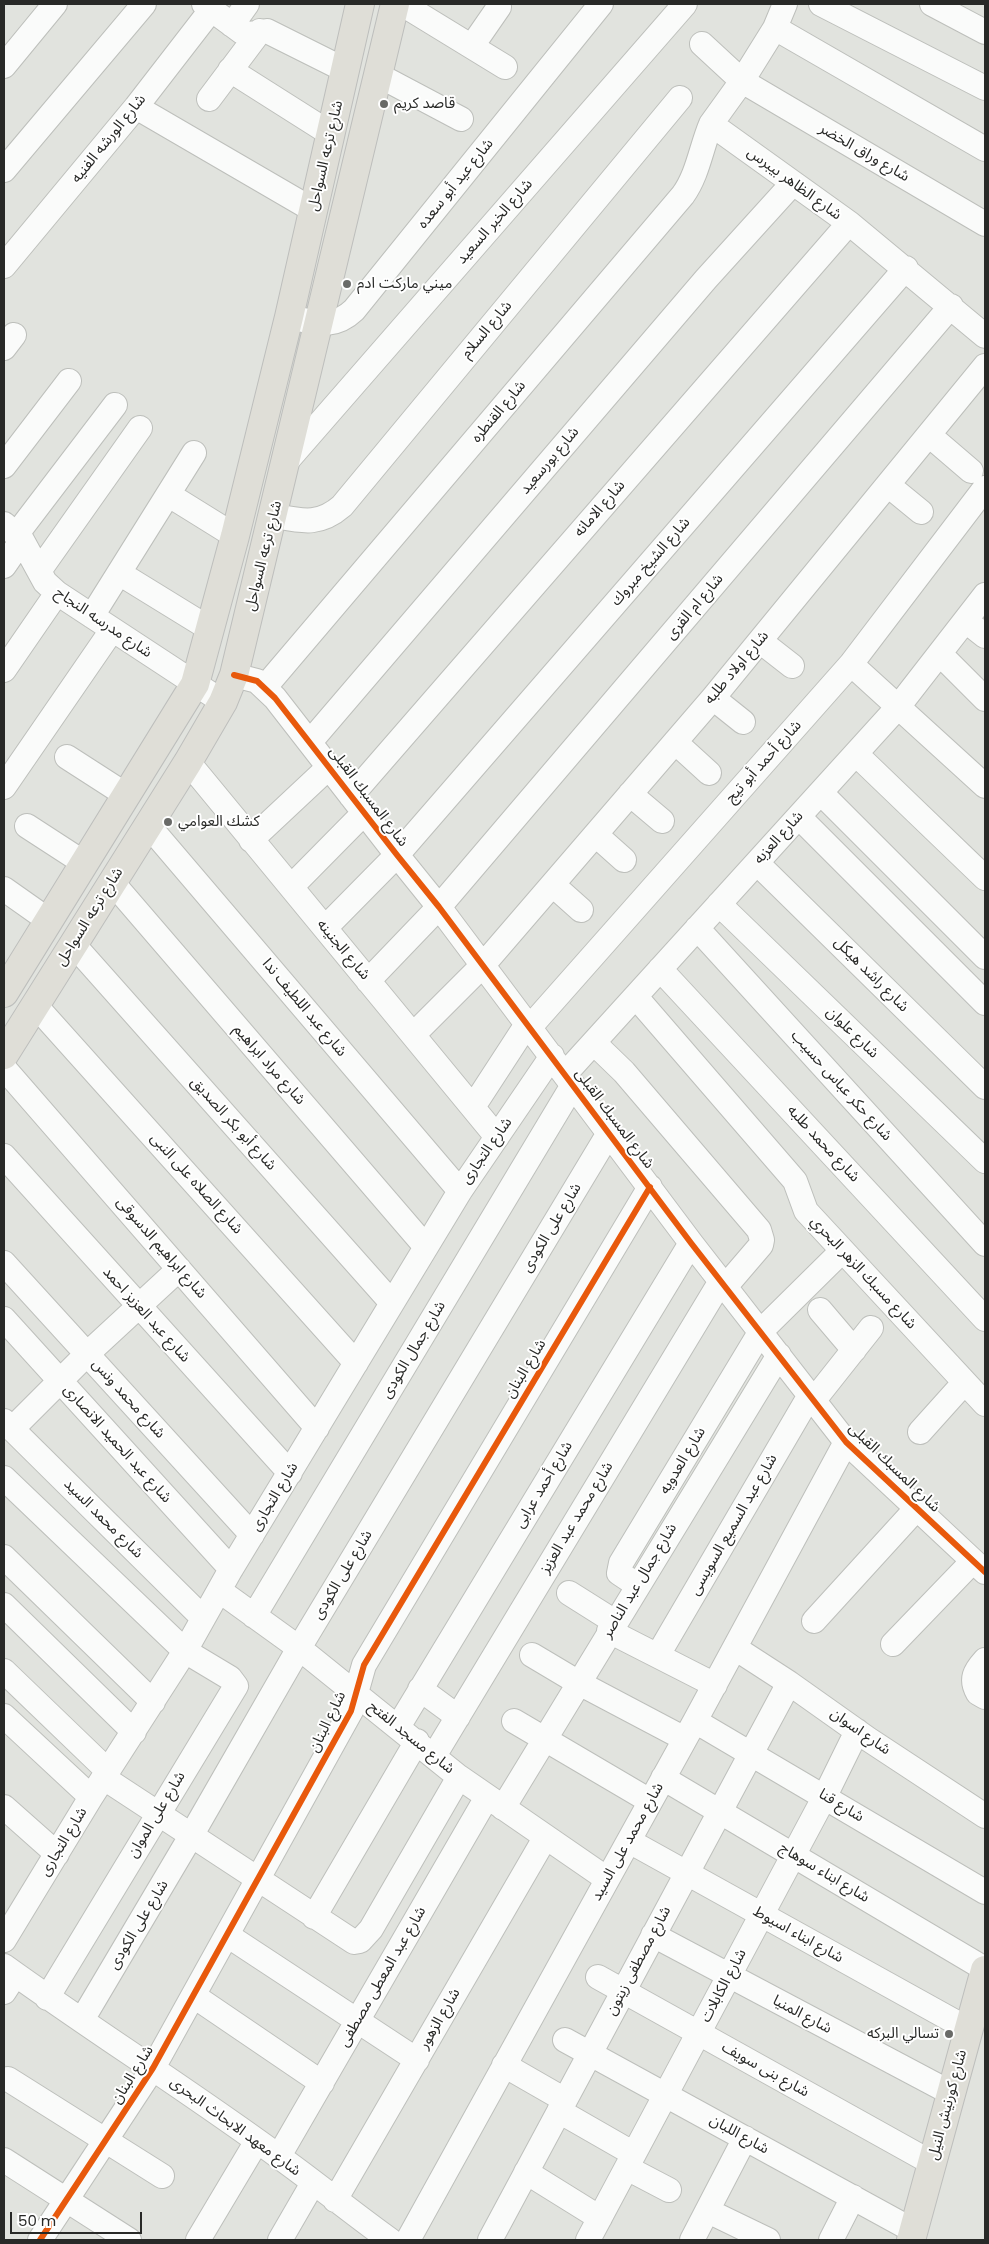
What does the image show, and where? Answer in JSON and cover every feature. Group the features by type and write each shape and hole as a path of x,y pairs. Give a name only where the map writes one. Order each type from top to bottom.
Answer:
{"main road":[{"name":"شارع ترعه السواحل","path":"8,983 195,684 235,536 289,317 360,4"},
{"name":"شارع ترعه السواحل","path":"4,1055 188,762 223,702 234,675 274,516 395,4"},
{"path":"8,983 42,995"},
{"name":"شارع كورنيش النيل","path":"918,2237 977,2030 985,1969"},
{"name":"شارع كورنيش النيل","path":"918,2237 932,2163 951,2093 977,2030"}],"street":[{"path":"4,66 55,4"},
{"path":"4,170 144,4"},
{"path":"232,25 247,4"},
{"path":"402,4 505,67"},
{"name":"شارع عيد أبو سعده","path":"289,317 319,323 336,322 354,310 601,4"},
{"name":"شارع الخبر السعيد","path":"286,462 685,4"},
{"path":"711,124 742,82 775,28 785,4"},
{"path":"821,4 985,88"},
{"path":"932,4 985,32"},
{"path":"208,7 245,33 260,31 274,34 345,70"},
{"name":"شارع الورشه الفنيه","path":"4,266 136,107 208,7"},
{"path":"472,46 499,7"},
{"path":"775,28 985,150"},
{"path":"209,99 260,31"},
{"name":"شارع وراق الخضر","path":"702,44 742,82 985,224"},
{"path":"230,70 331,134"},
{"path":"378,75 461,119"},
{"name":"شارع السلام","path":"274,516 306,521 319,520 332,514 342,506 680,98"},
{"path":"136,107 313,210"},
{"name":"شارع الظاهر بيبرس","path":"711,124 849,223 906,268 985,336"},
{"name":"شارع القنطره","path":"265,687 683,195 692,182 711,124"},
{"name":"شارع بورسعيد","path":"310,742 706,279 793,183"},
{"name":"شارع الامانه","path":"291,887 358,804 849,223"},
{"name":"شارع الشيخ مبروك","path":"325,928 397,856 906,268"},
{"name":"شارع ام القرى","path":"368,981 439,907 951,306"},
{"name":"شارع اولاد طلبه","path":"414,1035 484,965 713,698 985,366"},
{"path":"4,466 69,381"},
{"path":"4,566 14,533 115,405"},
{"path":"39,571 140,428"},
{"path":"929,435 978,479"},
{"path":"92,616 194,453"},
{"name":"شارع أحمد أبو تيج","path":"473,1107 528,1025 851,664 978,479"},
{"path":"888,485 921,512"},
{"path":"168,495 235,536"},
{"name":"شارع مدرسه النجاح","path":"14,533 45,582 57,593 223,702"},
{"path":"119,573 210,629"},
{"path":"4,670 57,593"},
{"name":"شارع العزبه","path":"564,1072 594,1043 898,707 985,595"},
{"path":"966,621 985,636"},
{"path":"4,787 112,630"},
{"path":"760,641 792,666"},
{"path":"940,654 985,699"},
{"path":"851,664 985,786"},
{"name":"شارع المسبك القبلى","path":"234,675 247,677 265,687 310,742 397,856 484,965 691,1243 846,1442 979,1566"},
{"path":"713,698 743,722"},
{"path":"675,742 708,773"},
{"path":"856,754 985,878"},
{"path":"67,756 126,795"},
{"name":"شارع الجنينه","path":"188,762 497,1137"},
{"path":"251,840 329,767"},
{"path":"821,793 985,957"},
{"path":"630,794 662,821"},
{"path":"799,817 985,1003"},
{"name":"شارع عبد اللطيف ندا","path":"148,825 460,1191"},
{"path":"28,826 84,863"},
{"path":"596,835 624,860"},
{"name":"شارع راشد هيكل","path":"757,863 985,1087"},
{"name":"شارع مراد ابراهيم","path":"112,882 426,1247"},
{"path":"552,885 581,910"},
{"path":"4,889 48,920"},
{"name":"شارع علوان","path":"719,904 985,1161"},
{"name":"شارع حكر عباس حسيب","path":"697,928 985,1244"},
{"name":"شارع أبو بكر الصديق","path":"73,944 392,1303"},
{"name":"شارع محمد طلبه","path":"660,969 985,1319"},
{"name":"شارع الصلاه على النبى","path":"42,995 356,1363"},
{"name":"شارع مسبك الزهر البحري","path":"636,997 795,1181 806,1211 977,1391"},
{"name":"شارع محمد عبد العزيز","path":"314,1917 425,1749 458,1717 723,1284 761,1245 762,1240 759,1230 624,1072 594,1043"},
{"name":"شارع ابراهيم الدسوقى","path":"4,1068 317,1428"},
{"name":"شارع التجارى","path":"4,1940 12,1907 56,1854 185,1651 231,1569 460,1191 497,1137 564,1072"},
{"name":"شارع جمال الكودى","path":"254,1616 564,1072"},
{"name":"شارع على الكودى","path":"82,2020 300,1648 610,1133"},
{"name":"شارع عبد العزيز احمد","path":"4,1156 290,1473"},
{"name":"شارع البنان","path":"40,2240 153,2068 351,1711 364,1665 650,1187"},
{"name":"شارع أحمد عرابى","path":"398,1727 691,1243"},
{"path":"761,1331 842,1251"},
{"name":"شارع محمد ونس","path":"4,1263 252,1535"},
{"path":"9,1433 87,1354 179,1269"},
{"path":"820,1310 854,1350"},
{"name":"شارع عبد الحميد الانصارى","path":"4,1319 231,1569"},
{"name":"شارع عبد السميع السويسى","path":"658,1655 812,1398 871,1328"},
{"name":"شارع العدويه","path":"637,1585 619,1572 621,1563 761,1331"},
{"name":"شارع جمال عبد الناصر","path":"495,1803 544,1738 579,1683 778,1355"},
{"path":"920,1432 977,1391"},
{"name":"شارع محمد السيد","path":"9,1433 203,1618"},
{"name":"شارع محمد على السيد","path":"408,2240 715,1685 846,1442"},
{"path":"4,1478 185,1651"},
{"path":"814,1621 917,1508"},
{"path":"4,1557 153,1702"},
{"path":"893,1644 979,1566"},
{"name":"شارع مسجد الفتح","path":"220,1591 300,1648 459,1777 607,1879"},
{"path":"569,1593 612,1627 658,1655 715,1685"},
{"path":"4,1605 134,1732"},
{"name":"شارع اسوان","path":"735,1648 789,1682 857,1731 985,1816"},
{"name":"شارع على الموان","path":"47,1998 236,1686 230,1678 185,1651"},
{"name":"شارع قنا","path":"532,1655 579,1683 751,1754 985,1892"},
{"path":"985,1660 975,1671 973,1679 978,1693 985,1697"},
{"path":"4,1670 101,1782"},
{"name":"شارع مصطفى زيتون","path":"492,2239 526,2172 789,1682"},
{"path":"420,1689 458,1717"},
{"path":"4,1716 101,1782 157,1814 354,1942 360,1941 371,1929 459,1777"},
{"path":"514,1721 650,1801"},
{"name":"شارع الكابلات","path":"598,2233 631,2161 794,1855 857,1731"},
{"name":"شارع ابناء سوهاج","path":"663,1778 985,1969"},
{"name":"شارع عبد المعطى مصطفى","path":"279,2156 358,2021 495,1803"},
{"path":"4,1807 56,1854"},
{"name":"شارع الزهور","path":"335,2200 545,1838"},
{"name":"شارع ابناء اسيوط","path":"629,1841 762,1915 977,2030"},
{"path":"227,1935 417,2060"},
{"name":"شارع المنيا","path":"653,1935 729,1977 951,2093"},
{"name":"شارع بنى سويف","path":"598,1977 932,2163"},
{"name":"شارع معهد الابحاث البحرى","path":"8,1978 47,1998 153,2068 279,2156 390,2240"},
{"path":"194,1996 322,2083"},
{"name":"شارع اللبان","path":"565,2040 853,2197 918,2237"},
{"path":"504,2065 562,2106 669,2190"},
{"path":"8,2079 162,2176"},
{"path":"692,2240 745,2138"},
{"path":"198,2240 257,2141"},
{"path":"4,2160 129,2240"},
{"path":"526,2172 598,2233"},
{"path":"286,2238 313,2183"},
{"path":"831,2240 853,2197"},
{"path":"708,2211 768,2240"}],"cycle path":[{"path":"234,675 257,681 275,698 439,907 691,1243 846,1442 985,1572"},
{"path":"40,2240 153,2068 351,1711 364,1665 650,1187"}],"place":[{"name":"قاصد كريم","path":"384,104"},
{"name":"ميني ماركت ادم","path":"347,284"},
{"name":"كشك العوامي","path":"168,822"},
{"name":"تسالي البركه","path":"949,2034"}]}
